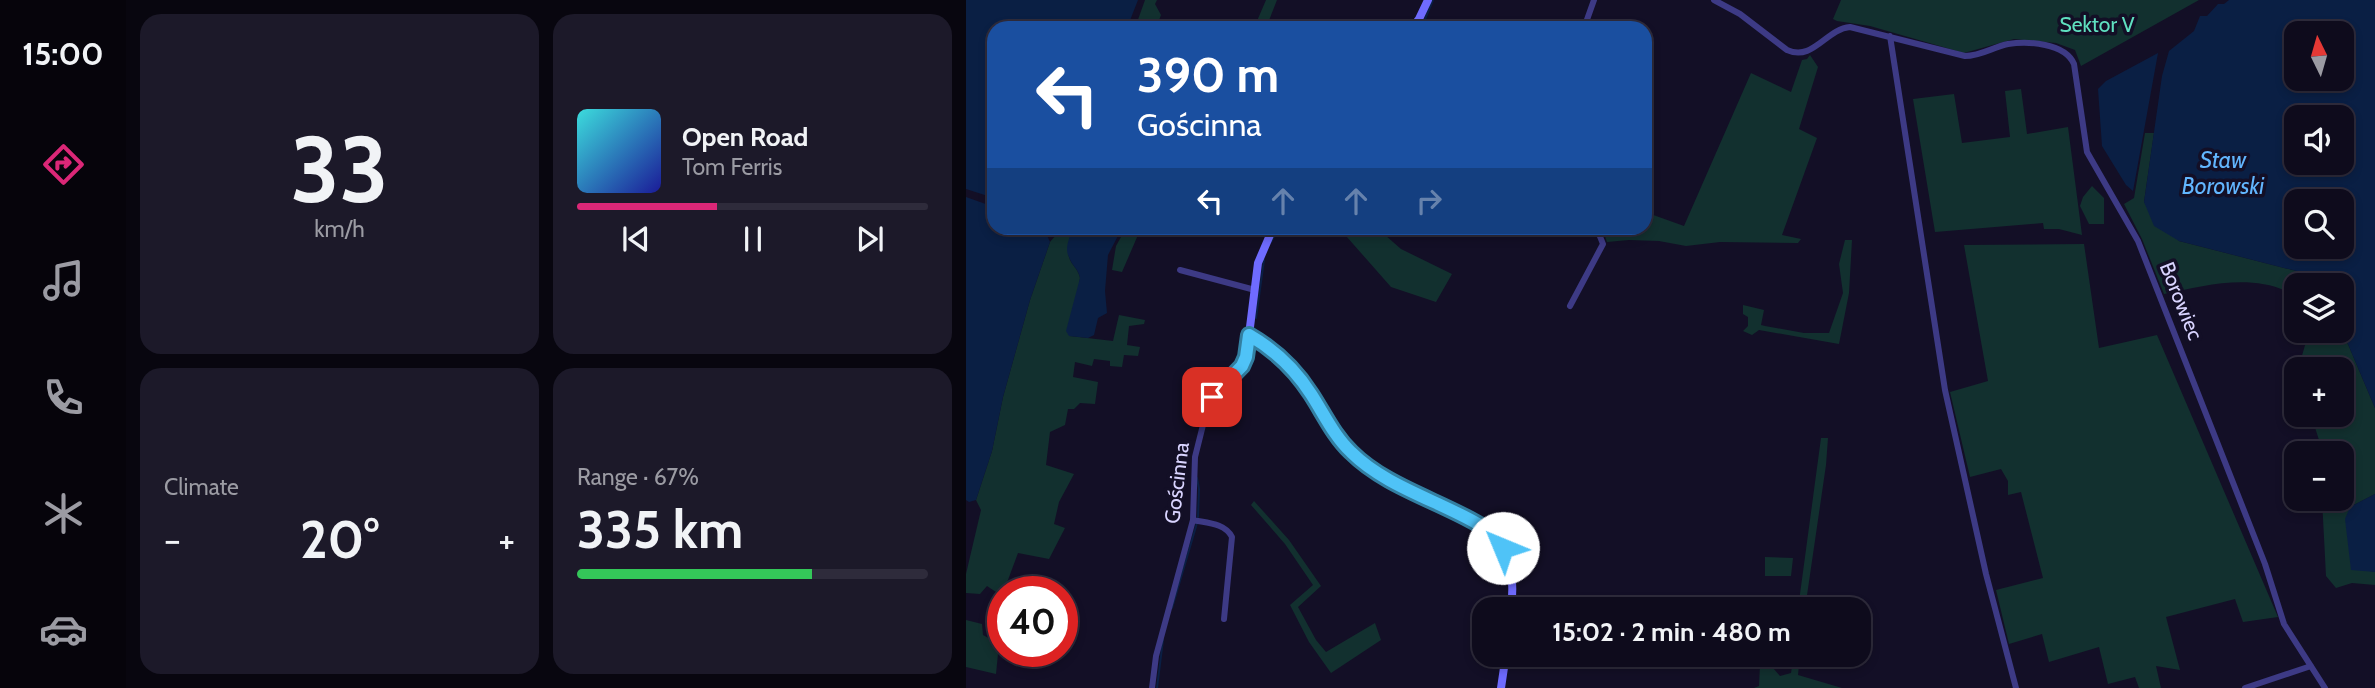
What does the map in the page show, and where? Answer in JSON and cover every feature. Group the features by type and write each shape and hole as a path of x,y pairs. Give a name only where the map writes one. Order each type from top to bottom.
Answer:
{"street":[{"path":"1416,21 1428,0"},
{"path":"1586,21 1594,0"},
{"name":"Borowiec","path":"1714,0 1736,11 1787,50 1795,53 1808,52 1845,27 1856,27 1965,56 2019,43 2057,48 2071,57 2087,152 2138,241 2265,564 2284,624 2311,666"},
{"path":"1890,36 1945,390 1986,574 2015,688"},
{"path":"1270,235 1260,256 1249,335 1271,349 1294,371 1340,440 1362,462 1384,477 1469,518 1493,536 1503,548 1510,564 1511,597"},
{"path":"1570,306 1603,245 1600,235"},
{"path":"1180,270 1255,290"},
{"name":"Gościnna","path":"1152,688 1156,656 1193,520 1195,457 1206,413 1215,391 1234,376 1243,364 1249,335"},
{"path":"1193,520 1221,526 1229,531 1232,537 1224,620"},
{"path":"2245,688 2311,666 2325,688"},
{"path":"1501,688 1504,667"}],"green space":[{"path":"1145,0 1157,0 1155,4 1161,15 1159,21 1138,21"},
{"path":"1266,0 1277,0 1269,21 1257,21"},
{"name":"Sektor V","path":"1841,0 2199,0 2081,66 2075,50 2056,43 2014,39 1964,53 1870,26 1837,21 1833,19"},
{"path":"1810,55 1818,67 1799,129 1817,138 1782,235 1801,239 1798,243 1720,242 1686,246 1659,241 1607,242 1604,235 1652,235 1652,215 1684,226 1751,73 1791,92 1802,60"},
{"path":"2021,89 2027,134 2068,127 2082,235 2059,229 2044,229 2043,223 1935,232 1913,99 1954,94 1962,143 2010,137 2005,91"},
{"path":"2145,133 2154,133 2144,202 2179,241 2304,273 2284,273 2284,290 2241,282 2164,294 2142,239 2124,204 2134,198"},
{"path":"2092,186 2104,198 2104,224 2089,224 2080,206"},
{"path":"1056,235 1071,235 1068,253 1080,278 1070,336 1113,341 1119,315 1145,320 1144,324 1129,326 1127,345 1140,347 1138,356 1124,355 1122,367 1110,366 1110,361 1094,359 1092,366 1075,362 1073,377 1098,382 1095,404 1080,403 1074,409 1068,409 1065,425 1050,432 1046,465 1074,474 1059,502 1054,524 1065,528 1049,559 1018,553 1009,576 987,576 987,586 980,594 966,593 966,574 981,510 976,500 992,451 1003,397 1030,300 1050,242"},
{"path":"1122,235 1138,235 1122,272 1112,270 1116,246"},
{"path":"1345,235 1385,235 1401,249 1452,274 1436,302 1391,287"},
{"path":"1845,240 1852,240 1849,293 1839,344 1759,330 1752,335 1743,331 1748,326 1748,317 1743,314 1743,305 1764,310 1761,325 1804,333 1829,333 1843,293 1839,264"},
{"path":"2084,244 2099,348 2157,335 2278,617 2243,622 2235,599 2166,617 2180,670 2156,666 2161,688 2139,688 2135,677 2108,684 2099,647 2049,662 2042,634 2009,644 1996,590 2043,578 2021,492 2008,495 2008,481 2001,469 1970,477 1950,392 1988,381 1964,245"},
{"path":"2306,343 2348,343 2353,357 2302,357"},
{"path":"2354,358 2375,408 2375,494 2354,505 2354,441 2319,440 2315,427 2354,427"},
{"path":"1821,438 1828,438 1807,597 1800,597"},
{"path":"1254,501 1289,540 1321,586 1298,607 1316,640 1326,652 1375,623 1381,640 1331,673 1309,642 1290,605 1313,585 1285,544 1251,505"},
{"path":"2323,511 2351,511 2370,571 2375,572 2375,585 2352,583 2336,588 2326,576"},
{"path":"1765,557 1793,558 1791,576 1765,576"},
{"path":"966,620 982,624 983,635 987,637 987,667 997,667 996,674 966,667"},
{"path":"1760,667 1773,668 1780,676 1791,673 1792,667 1799,667 1798,675 1842,688 1754,688 1759,686"}],"water":[{"path":"966,0 1138,0 1130,21 987,21 987,196 966,189"},
{"name":"Staw Borowski","path":"2229,0 2375,0 2375,408 2348,343 2354,343 2354,273 2304,273 2179,241 2154,226 2144,202 2162,76 2169,51 2194,31 2200,16 2207,16 2218,4"},
{"path":"2158,53 2133,191 2126,185 2102,146 2098,89 2106,81"},
{"path":"966,197 987,204 987,235 1047,235 1050,242 1030,300 1003,397 992,451 976,500 966,500"},
{"path":"1070,235 1118,235 1108,255 1105,291 1107,313 1098,318 1094,335 1088,338 1069,336 1066,331 1080,278 1068,254"},
{"path":"2375,494 2375,572 2351,570 2345,519 2348,511 2354,511 2354,505"}],"waterway":[{"path":"1424,21 1433,0"},
{"path":"1271,242 1275,235"},
{"path":"1256,318 1264,260"},
{"path":"1207,421 1226,389 1243,376 1254,353 1255,344"},
{"path":"1197,478 1198,517"},
{"path":"1172,608 1197,523"},
{"path":"1157,688 1163,640"}],"route":[{"path":"1212,397 1242,366 1249,335 1271,349 1294,371 1340,440 1362,462 1384,477 1469,518 1491,533 1503,548"}]}
